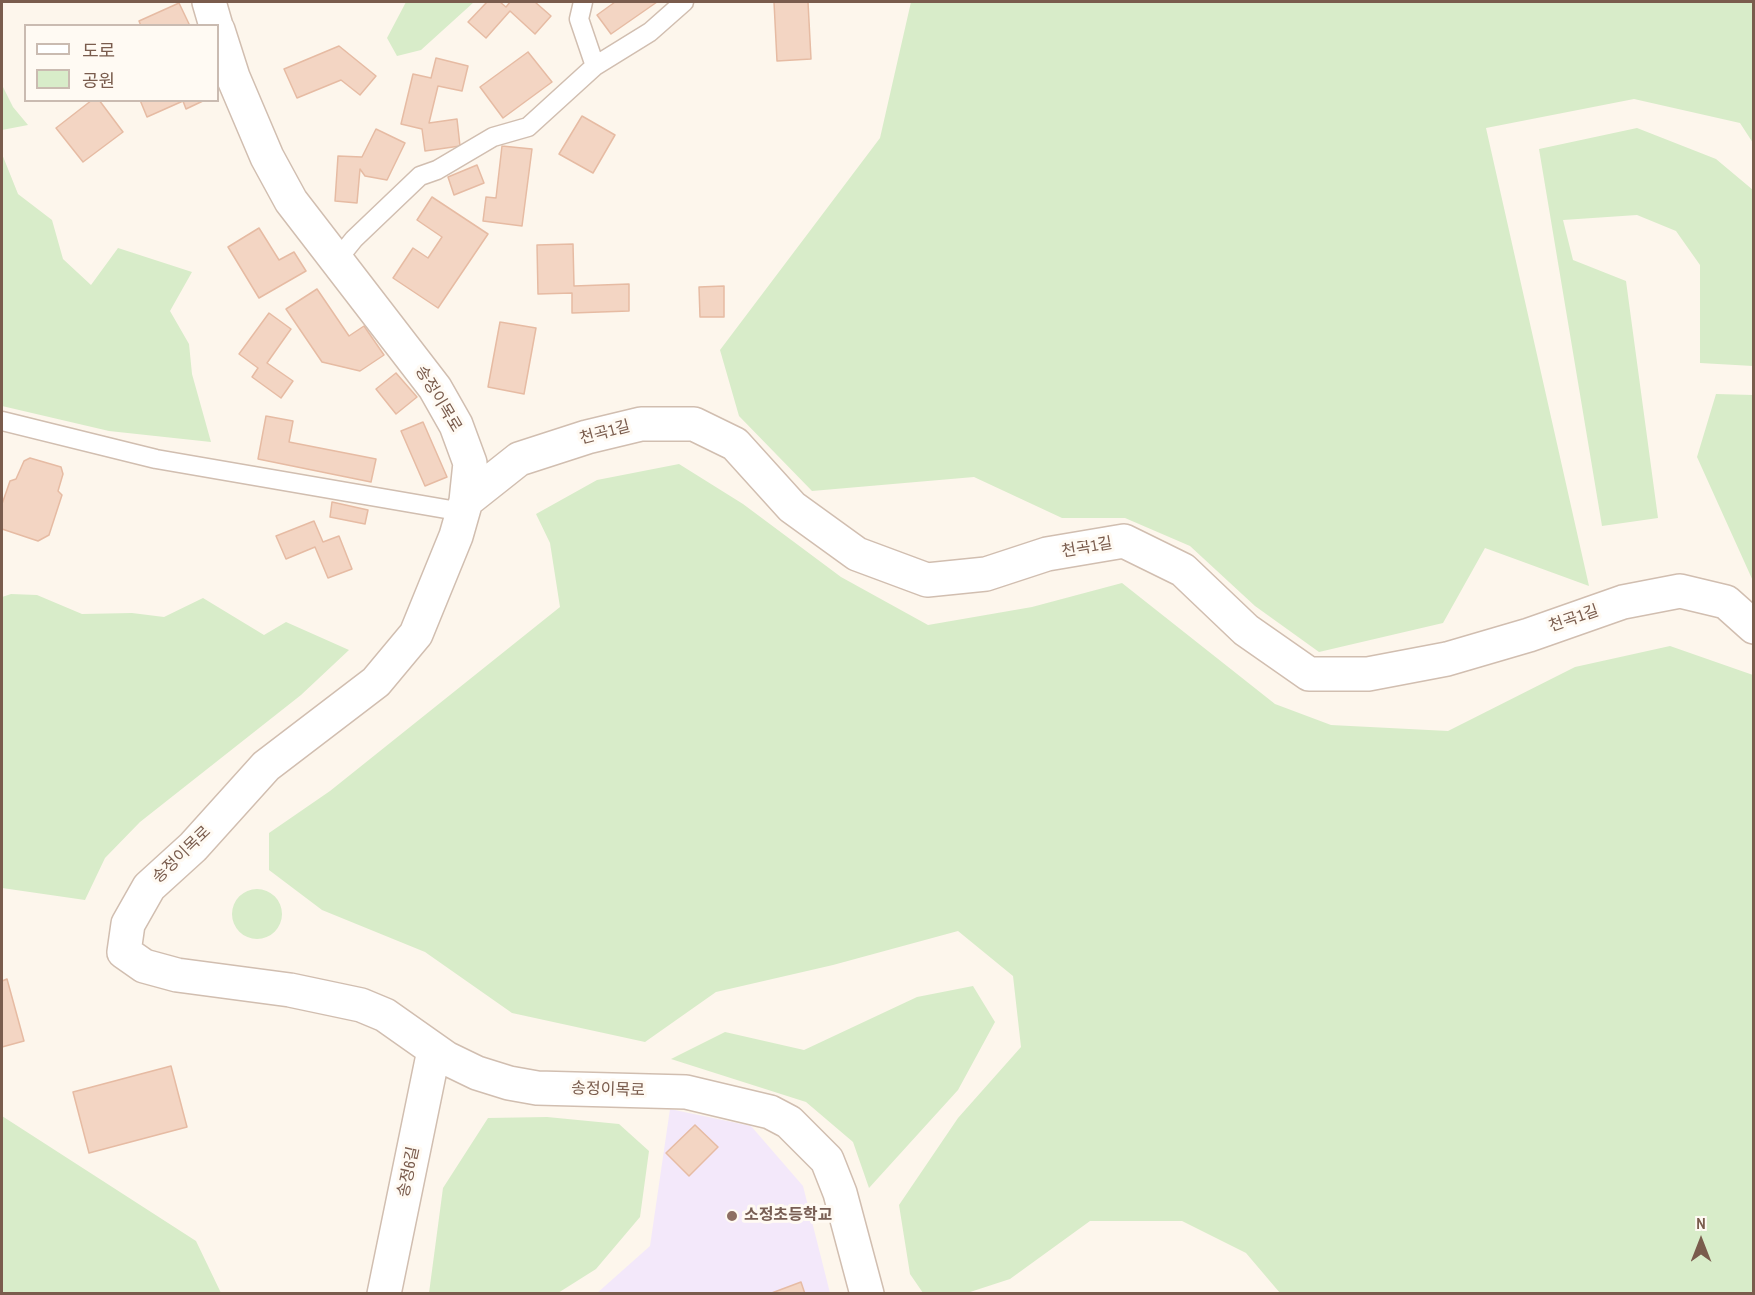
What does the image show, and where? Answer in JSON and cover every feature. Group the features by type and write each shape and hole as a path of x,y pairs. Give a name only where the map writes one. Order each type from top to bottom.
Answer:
{"street":[{"name":"송정이목로","path":"209,2 216,24"},
{"name":"송정이목로","path":"219,34 233,77 267,157 291,201 435,388 456,425 470,463 464,507 456,536 416,634 376,682 266,766 193,847 149,887 128,924 124,952 144,966 177,975 290,990 361,1005 385,1015 434,1050 477,1073 508,1083 537,1088 686,1092 770,1112 789,1122 827,1160 840,1193 867,1293"},
{"name":"천곡1길","path":"464,507 519,459 587,437 641,424 694,424 735,444 792,507 857,554 927,580 986,574 1047,554 1124,541 1183,570 1246,630 1309,674 1368,674 1446,659 1529,635 1623,602 1680,591 1725,602 1754,627"},
{"name":"송정6길","path":"384,1293 434,1050"}],"lane":[{"path":"583,2 579,19 595,66"},
{"path":"337,260 354,239 420,176 437,170 493,137 528,127 595,66 650,32 684,2"},
{"path":"2,421 156,459 464,507"}],"shaded area":[{"name":"소정초등학교","path":"670,1109 751,1126 803,1186 830,1293 596,1294 650,1246"}],"green space":[{"path":"406,2 474,2 421,50 397,56 387,38"},
{"path":"911,2 1753,2 1753,143 1740,123 1634,99 1486,128 1589,586 1485,548 1443,623 1319,652 1255,606 1190,546 1125,518 1062,518 974,477 812,491 739,416 720,350 880,138"},
{"path":"2,85 13,107 28,125 2,130"},
{"path":"1637,128 1716,159 1753,190 1753,366 1700,363 1700,265 1676,231 1637,215 1563,220 1573,260 1626,281 1658,518 1602,526 1539,149"},
{"path":"2,154 18,194 52,220 63,259 91,285 118,248 192,272 170,311 189,344 192,374 211,442 109,431 2,406"},
{"path":"1716,394 1753,395 1753,581 1697,457"},
{"path":"679,464 743,504 841,577 928,625 1032,607 1122,583 1275,704 1331,725 1448,731 1575,667 1670,646 1753,675 1753,1293 1280,1293 1246,1253 1182,1221 1090,1221 1010,1279 967,1293 923,1293 910,1274 899,1205 958,1118 1021,1047 1013,976 958,931 833,965 716,992 645,1042 512,1013 425,952 322,910 269,870 269,833 330,791 560,607 550,543 536,514 597,480"},
{"path":"11,594 37,595 82,614 132,613 164,617 203,598 264,635 286,622 349,650 301,695 140,822 105,858 85,900 2,888 2,597"},
{"path":"252,889 262,889 275,896 282,909 282,919 275,932 262,939 252,939 243,935 236,928 232,919 232,909 236,900 243,893"},
{"path":"973,986 995,1022 958,1090 869,1188 853,1142 806,1102 671,1059 725,1032 804,1050 917,997"},
{"path":"2,1116 196,1241 221,1293 2,1293"},
{"path":"547,1117 619,1124 649,1151 640,1217 596,1269 558,1293 429,1293 443,1188 488,1118"}],"building":[{"path":"487,2 500,2 506,7 510,2 535,2 551,16 535,34 510,11 486,38 468,22"},
{"path":"615,2 657,2 611,34 597,15"},
{"path":"774,2 808,2 811,59 777,61"},
{"path":"179,3 189,24 140,24 139,21"},
{"path":"339,46 376,76 360,95 341,80 297,98 284,69"},
{"path":"528,52 552,82 503,118 480,87"},
{"path":"436,58 468,66 462,91 438,86 429,123 457,119 460,146 425,151 422,129 401,124 413,74 431,78"},
{"path":"89,102 100,102 123,132 83,162 56,128"},
{"path":"141,102 181,102 147,117"},
{"path":"183,102 201,102 186,109"},
{"path":"582,116 615,135 593,173 559,154"},
{"path":"376,129 405,143 387,180 365,176 360,169 357,203 335,201 338,156 362,157"},
{"path":"502,146 532,149 522,226 483,221 486,197 496,198"},
{"path":"477,165 484,183 454,195 448,177"},
{"path":"432,197 488,234 438,308 393,278 413,248 428,258 442,237 417,220"},
{"path":"259,228 279,260 294,252 306,271 259,298 228,247"},
{"path":"573,244 574,286 629,284 629,311 572,313 572,293 538,294 537,245"},
{"path":"724,286 724,317 700,317 699,287"},
{"path":"317,289 349,336 364,326 384,355 360,371 322,362 286,309"},
{"path":"269,313 291,329 267,363 293,381 281,398 252,377 258,368 239,354"},
{"path":"500,322 536,328 524,394 488,387"},
{"path":"396,373 417,397 396,414 376,389"},
{"path":"266,416 293,421 289,442 376,459 371,482 258,459"},
{"path":"423,422 447,477 425,486 401,431"},
{"path":"30,458 61,467 63,474 58,491 62,495 49,535 38,541 2,529 2,504 10,481 16,479 24,461"},
{"path":"332,502 368,510 365,524 330,517"},
{"path":"314,521 323,542 339,536 352,569 328,578 315,547 286,559 276,536"},
{"path":"7,979 24,1041 2,1047 2,981"},
{"path":"171,1066 187,1127 89,1153 73,1092"},
{"path":"695,1125 718,1147 689,1176 666,1153"},
{"path":"801,1282 805,1294 769,1294"}],"place":[{"name":"소정초등학교","path":"732,1216"}]}
